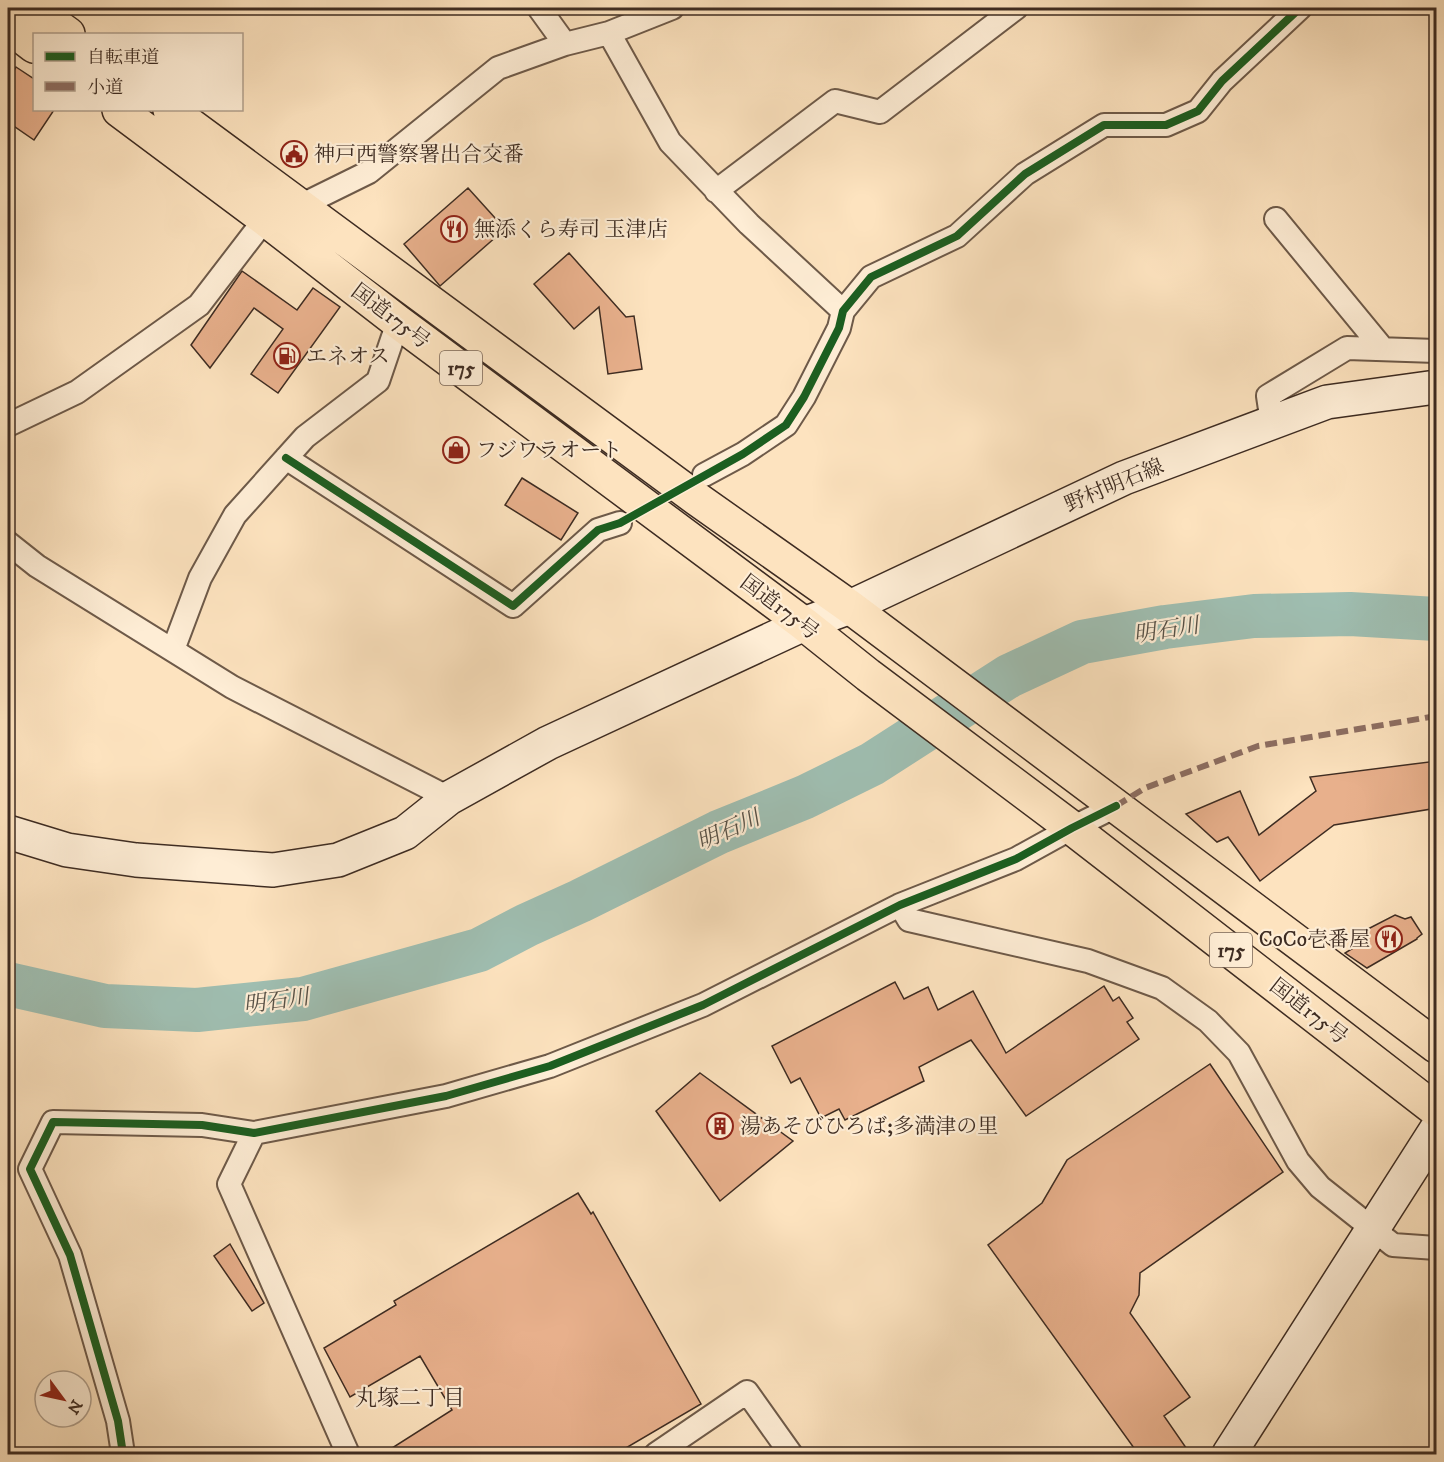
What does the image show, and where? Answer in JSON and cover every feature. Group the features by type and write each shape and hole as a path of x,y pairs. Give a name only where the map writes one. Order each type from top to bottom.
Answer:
{"highway":[{"path":"32,8 67,33"},
{"path":"8,26 33,45"},
{"name":"国道175号","path":"120,111 398,322 804,624 1437,1110"},
{"name":"国道175号","path":"171,111 697,499 895,640 1437,1046"}],"street":[{"path":"539,8 565,44"},
{"path":"8,425 77,392 199,305 265,219 300,206 369,172 498,68 565,44 609,33 672,8"},
{"path":"716,191 835,101 880,112 1016,8"},
{"path":"704,475 743,454 786,425 804,397 839,328 843,311 871,277 957,236 1025,174 1104,125 1166,125 1198,111 1222,81 1300,8"},
{"path":"609,33 670,142 749,224 843,311"},
{"path":"1276,219 1383,349"},
{"path":"172,650 200,579 235,515 305,437 378,381 398,322"},
{"path":"1272,423 1268,396 1347,348 1437,351"},
{"name":"野村明石線","path":"8,832 67,850 136,860 273,870 338,860 405,833 449,798 548,743 804,624 850,607 1124,478 1327,402 1437,387"},
{"path":"286,458 513,606 598,530 620,523"},
{"path":"8,543 37,566 232,687 449,798"},
{"path":"123,1455 118,1421 70,1255 30,1169 53,1122 202,1125 254,1133 446,1096 550,1066 703,1005 900,905 1016,859 1116,806"},
{"path":"900,905 909,920 1088,961 1162,988 1208,1021 1239,1053 1298,1161 1320,1187 1393,1245 1437,1248"},
{"path":"1229,1455 1437,1130"},
{"path":"254,1133 229,1184 348,1455"},
{"path":"656,1455 747,1392 791,1455"}],"building":[{"path":"16,67 33,78 33,111 53,111 34,140 8,122 8,80"},
{"path":"468,188 505,229 440,286 404,244"},
{"path":"569,253 626,317 634,316 642,369 608,374 599,307 574,329 534,284"},
{"path":"242,271 297,310 313,288 340,307 278,393 251,374 283,329 254,308 210,368 191,345"},
{"path":"522,478 578,513 561,540 505,505"},
{"path":"1437,761 1437,808 1334,825 1260,881 1228,837 1217,842 1186,814 1240,791 1259,835 1316,791 1310,777"},
{"path":"1395,915 1405,919 1411,917 1422,934 1367,968 1345,953 1355,947 1353,942 1367,934 1364,931"},
{"path":"895,982 904,999 928,987 938,1010 973,991 1006,1053 1104,986 1113,1001 1119,997 1133,1018 1127,1022 1139,1039 1026,1116 971,1040 919,1067 924,1081 845,1120 839,1109 821,1118 800,1078 791,1083 772,1046"},
{"path":"1210,1064 1283,1172 1140,1273 1139,1295 1130,1313 1190,1397 1164,1416 1191,1455 1139,1455 988,1245 1042,1203 1067,1160"},
{"name":"湯あそびひろば;多満津の里","path":"700,1073 793,1141 720,1201 656,1111"},
{"path":"578,1193 591,1214 593,1212 701,1404 614,1455 381,1455 452,1410 420,1356 350,1397 324,1348 396,1305 394,1301"},
{"path":"230,1244 264,1303 252,1311 214,1256"}],"waterway":[{"name":"明石川","path":"8,984 105,1006 197,1010 303,999 479,950 719,832 805,797 872,764 1009,676 1082,642 1165,627 1254,616 1350,614 1436,619"}],"marked path":[{"path":"1116,806 1145,788 1258,746 1436,716"}],"cycle path":[{"path":"286,458 513,606 598,530 620,523 743,454 786,425 804,397 839,328 843,311 871,277 957,236 1025,174 1104,125 1166,125 1198,111 1222,81 1300,8"},
{"path":"123,1454 118,1421 70,1255 30,1169 53,1122 202,1125 254,1133 446,1096 550,1066 703,1005 900,905 1016,859 1116,806"}],"place":[{"name":"神戸西警察署出合交番","path":"294,154"},
{"name":"無添くら寿司 玉津店","path":"454,229"},
{"name":"エネオス","path":"287,356"},
{"name":"フジワラオート","path":"456,450"},
{"name":"CoCo壱番屋","path":"1389,939"},
{"name":"湯あそびひろば;多満津の里","path":"720,1126"}],"district":[{"name":"丸塚二丁目","path":"410,1397"}]}
